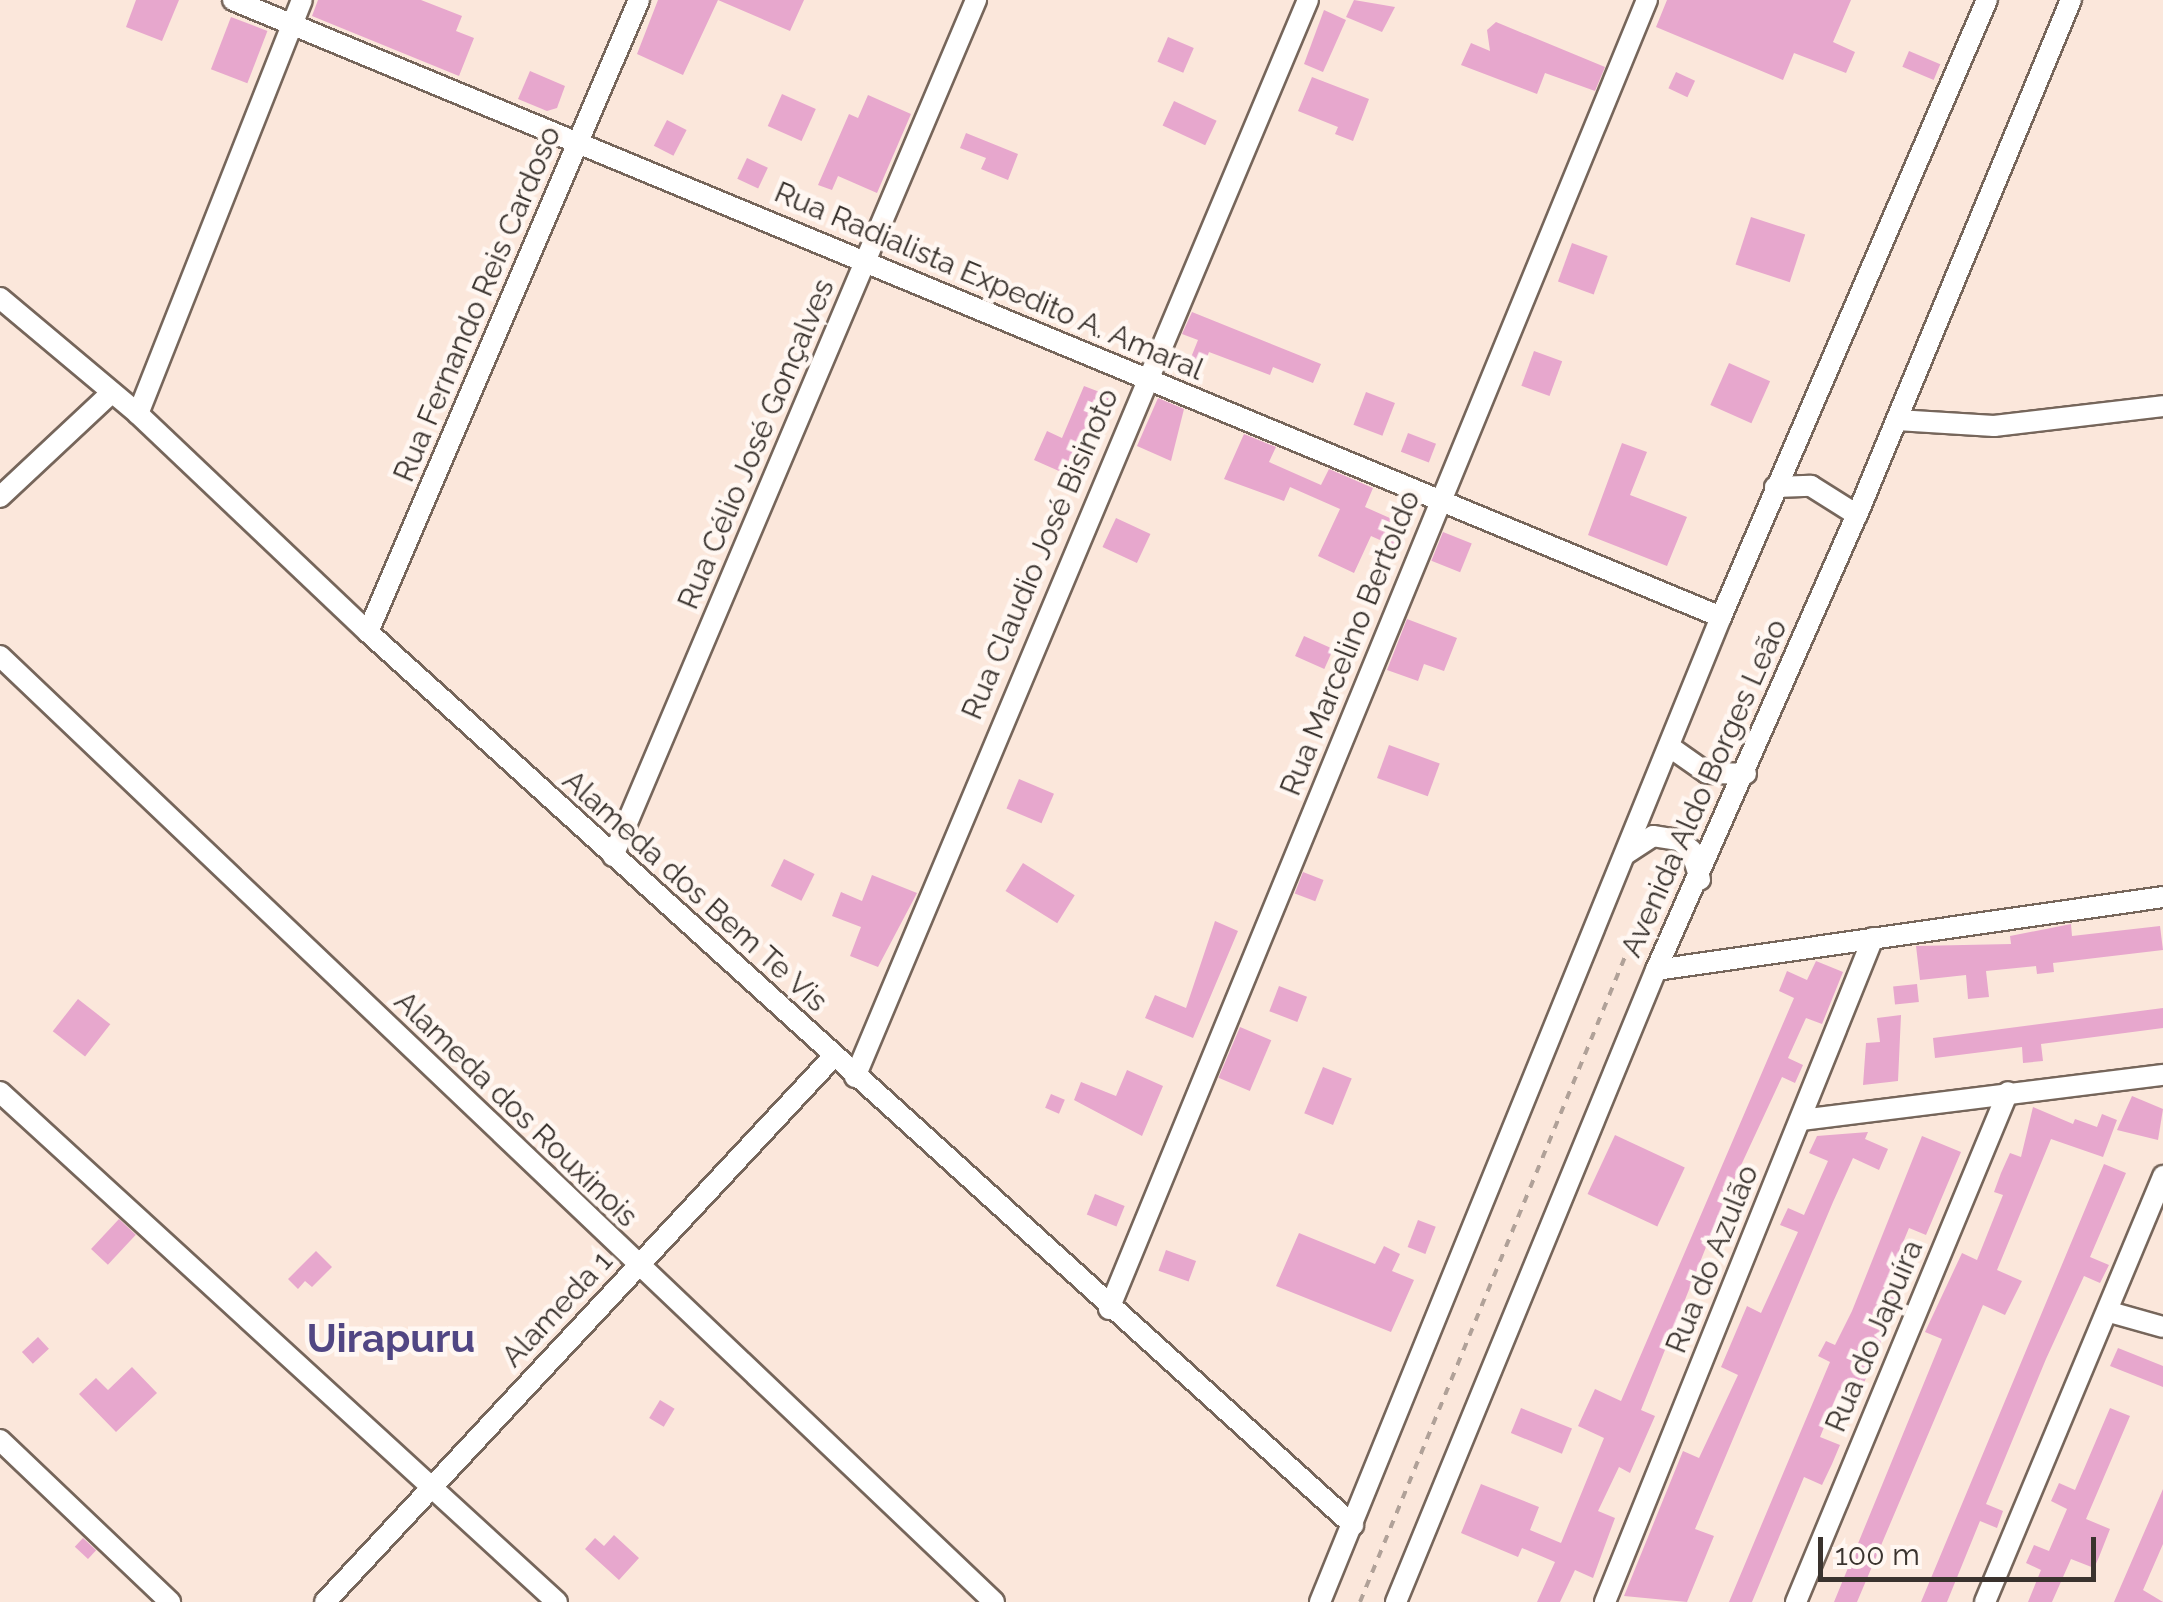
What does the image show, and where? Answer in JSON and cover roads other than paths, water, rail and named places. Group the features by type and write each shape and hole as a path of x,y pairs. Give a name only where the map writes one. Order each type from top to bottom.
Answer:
{"street":[{"name":"Rua Radialista Expedito A. Amaral","path":"234,0 1721,617"},
{"path":"138,414 302,0"},
{"name":"Rua Fernando Reis Cardoso","path":"368,632 640,0"},
{"name":"Rua Célio José Gonçalves","path":"613,856 976,0"},
{"name":"Rua Claudio José Bisinoto","path":"855,1077 1308,0"},
{"name":"Rua Marcelino Bertoldo","path":"1109,1309 1647,0"},
{"name":"Avenida Aldo Borges Leão","path":"1320,1602 1775,487 1987,0"},
{"name":"Avenida Aldo Borges Leão","path":"1396,1602 1656,970 1700,880 1858,515 2071,0"},
{"name":"Alameda dos Bem Te Vis","path":"0,298 109,395 138,414 368,632 1109,1309 1353,1525"},
{"path":"0,497 109,395"},
{"path":"1897,420 1994,426 2163,406"},
{"path":"1775,487 1811,486 1858,515"},
{"name":"Alameda dos Rouxinois","path":"0,656 994,1602"},
{"path":"1670,747 1707,773 1746,774"},
{"path":"1627,853 1653,836 1679,840 1692,850 1700,880"},
{"path":"1656,970 2163,897"},
{"name":"Rua do Azulão","path":"1605,1602 1873,938"},
{"name":"Alameda 1","path":"325,1602 833,1057"},
{"path":"1801,1120 2163,1075"},
{"path":"0,1092 557,1602"},
{"name":"Rua do Japuíra","path":"1796,1602 2008,1092"},
{"path":"1984,1602 2110,1312 2163,1176"},
{"path":"2110,1312 2163,1327"},
{"path":"0,1440 170,1602"}],"district":[{"name":"Uirapuru","path":"391,1338"}]}
